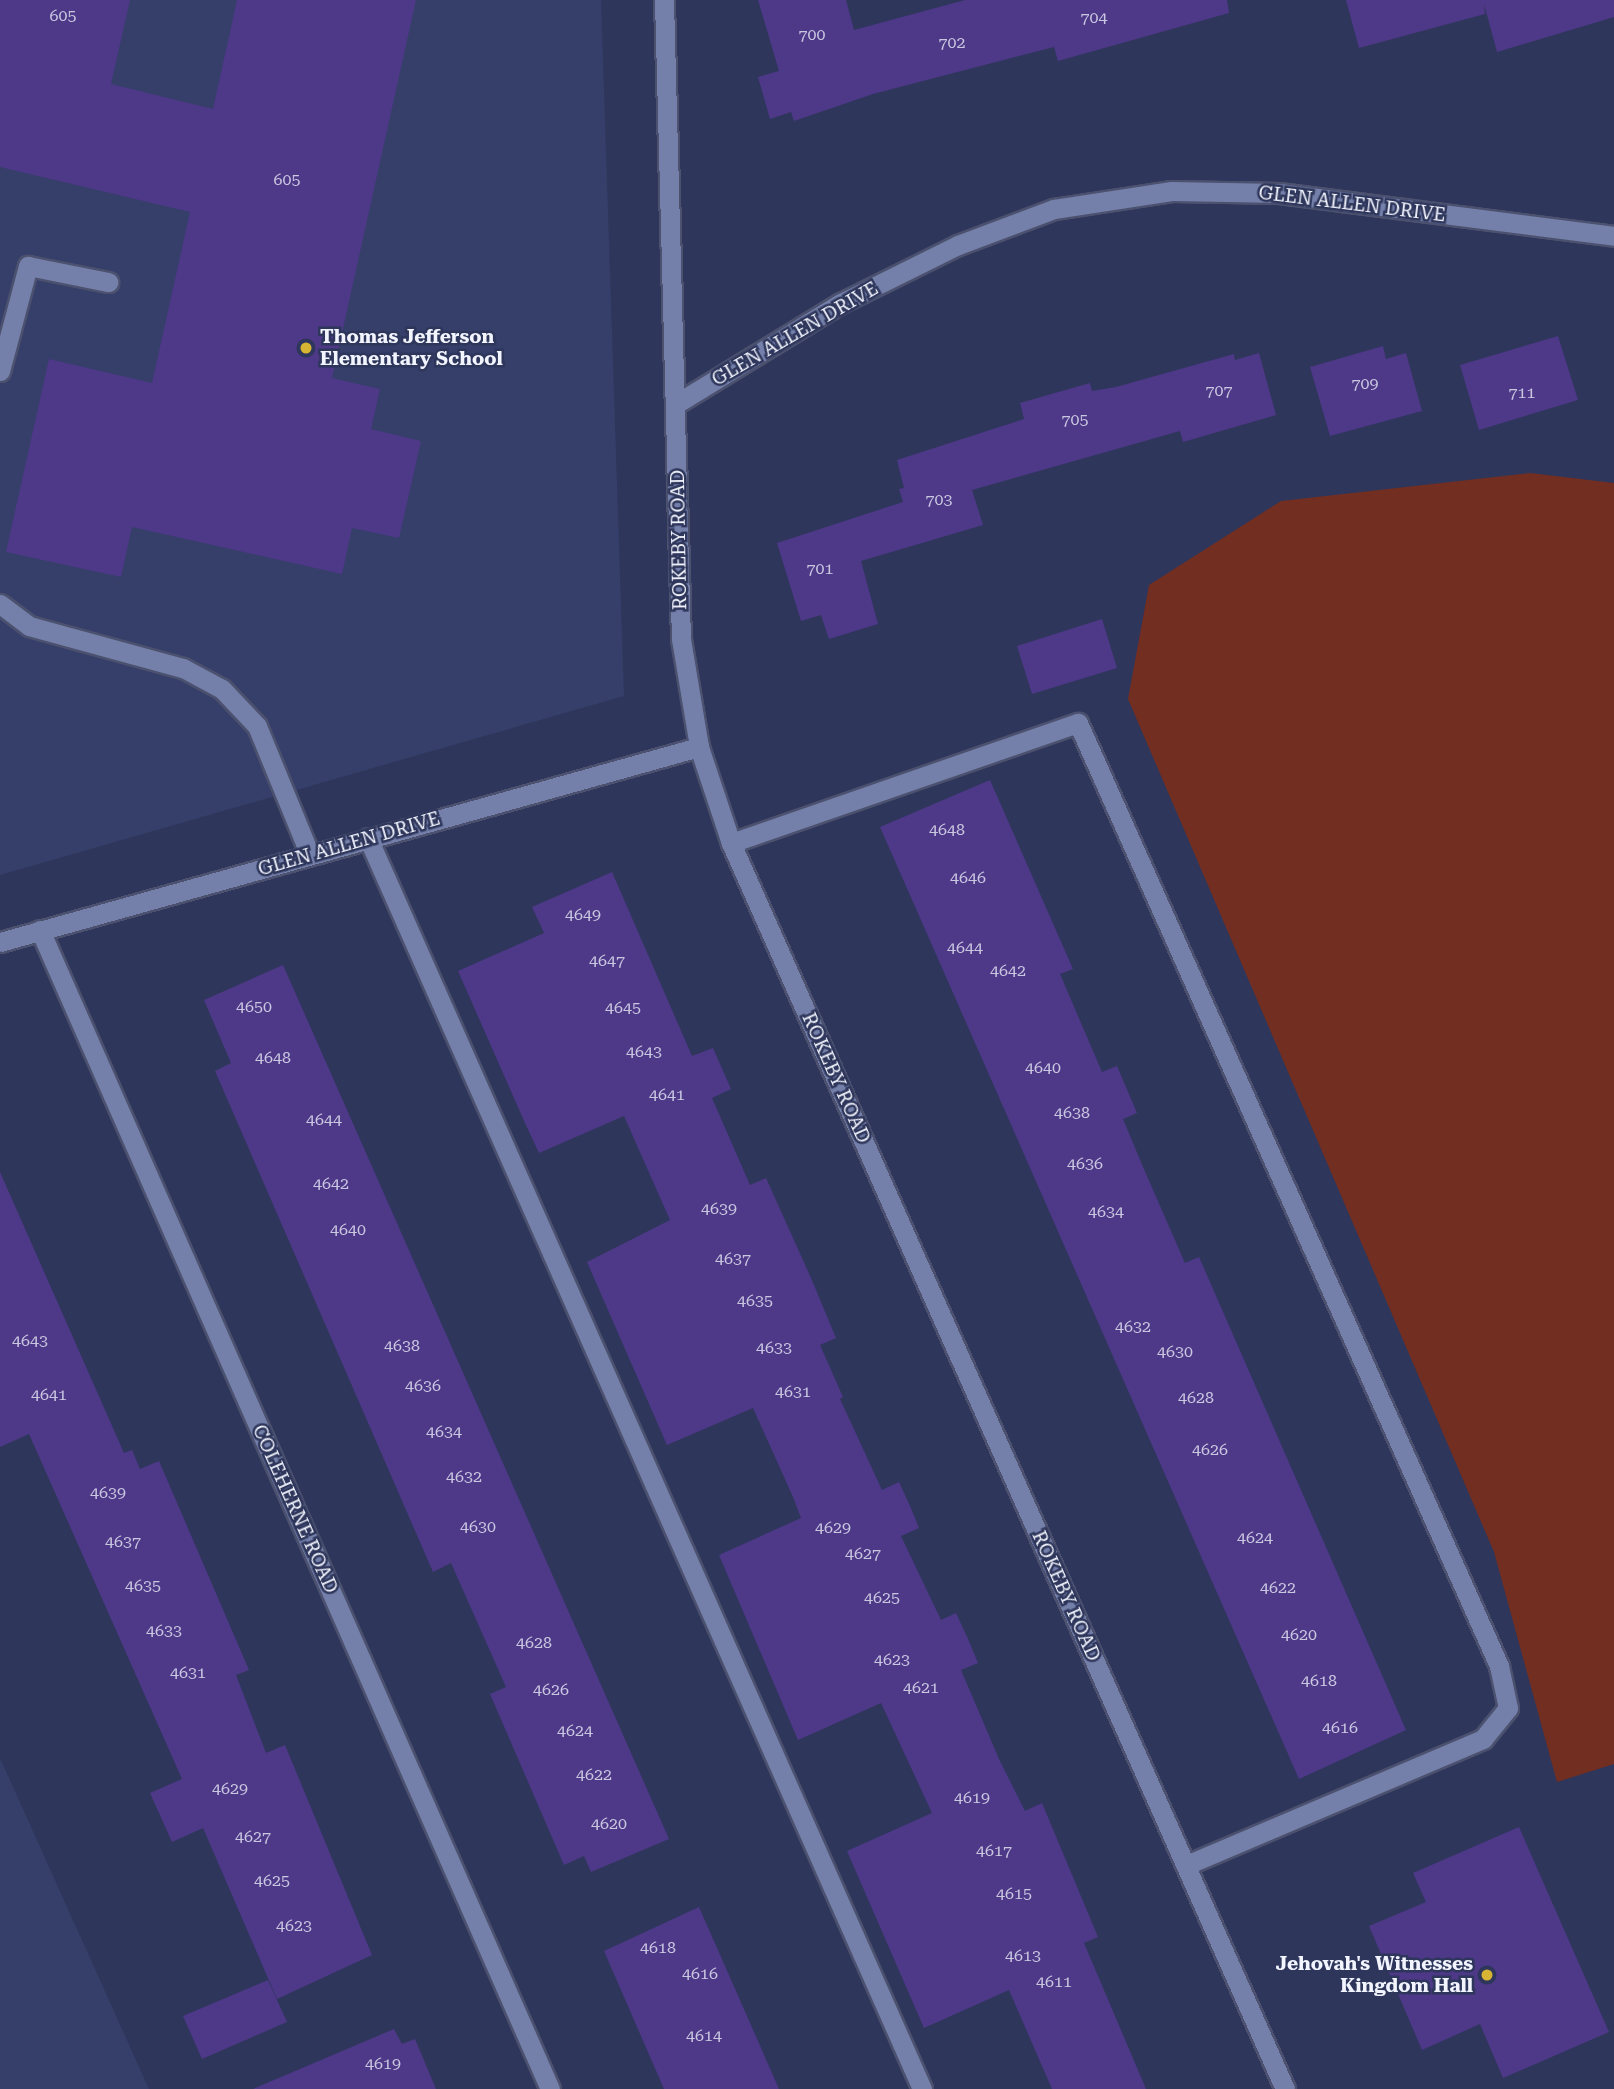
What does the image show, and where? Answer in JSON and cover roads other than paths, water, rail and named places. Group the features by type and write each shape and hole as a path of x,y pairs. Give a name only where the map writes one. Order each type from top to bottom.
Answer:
{"street":[{"name":"ROKEBY ROAD","path":"664,0 681,639 699,747 732,843 1286,2089"},
{"name":"GLEN ALLEN DRIVE","path":"676,404 841,303 958,245 1055,209 1172,191 1279,193 1614,236"},
{"path":"0,371 28,266 108,282"},
{"path":"0,604 29,625 183,668 222,689 257,726 310,855"},
{"path":"732,843 1079,723 1493,1654 1507,1688 1508,1708 1483,1739 1186,1865"},
{"name":"GLEN ALLEN DRIVE","path":"0,942 699,747"},
{"path":"368,838 922,2089"},
{"name":"COLEHERNE ROAD","path":"40,930 550,2089"}],"place":[{"name":"Thomas Jefferson Elementary School","path":"306,348"},
{"name":"Jehovah's Witnesses Kingdom Hall","path":"1487,1975"}]}
